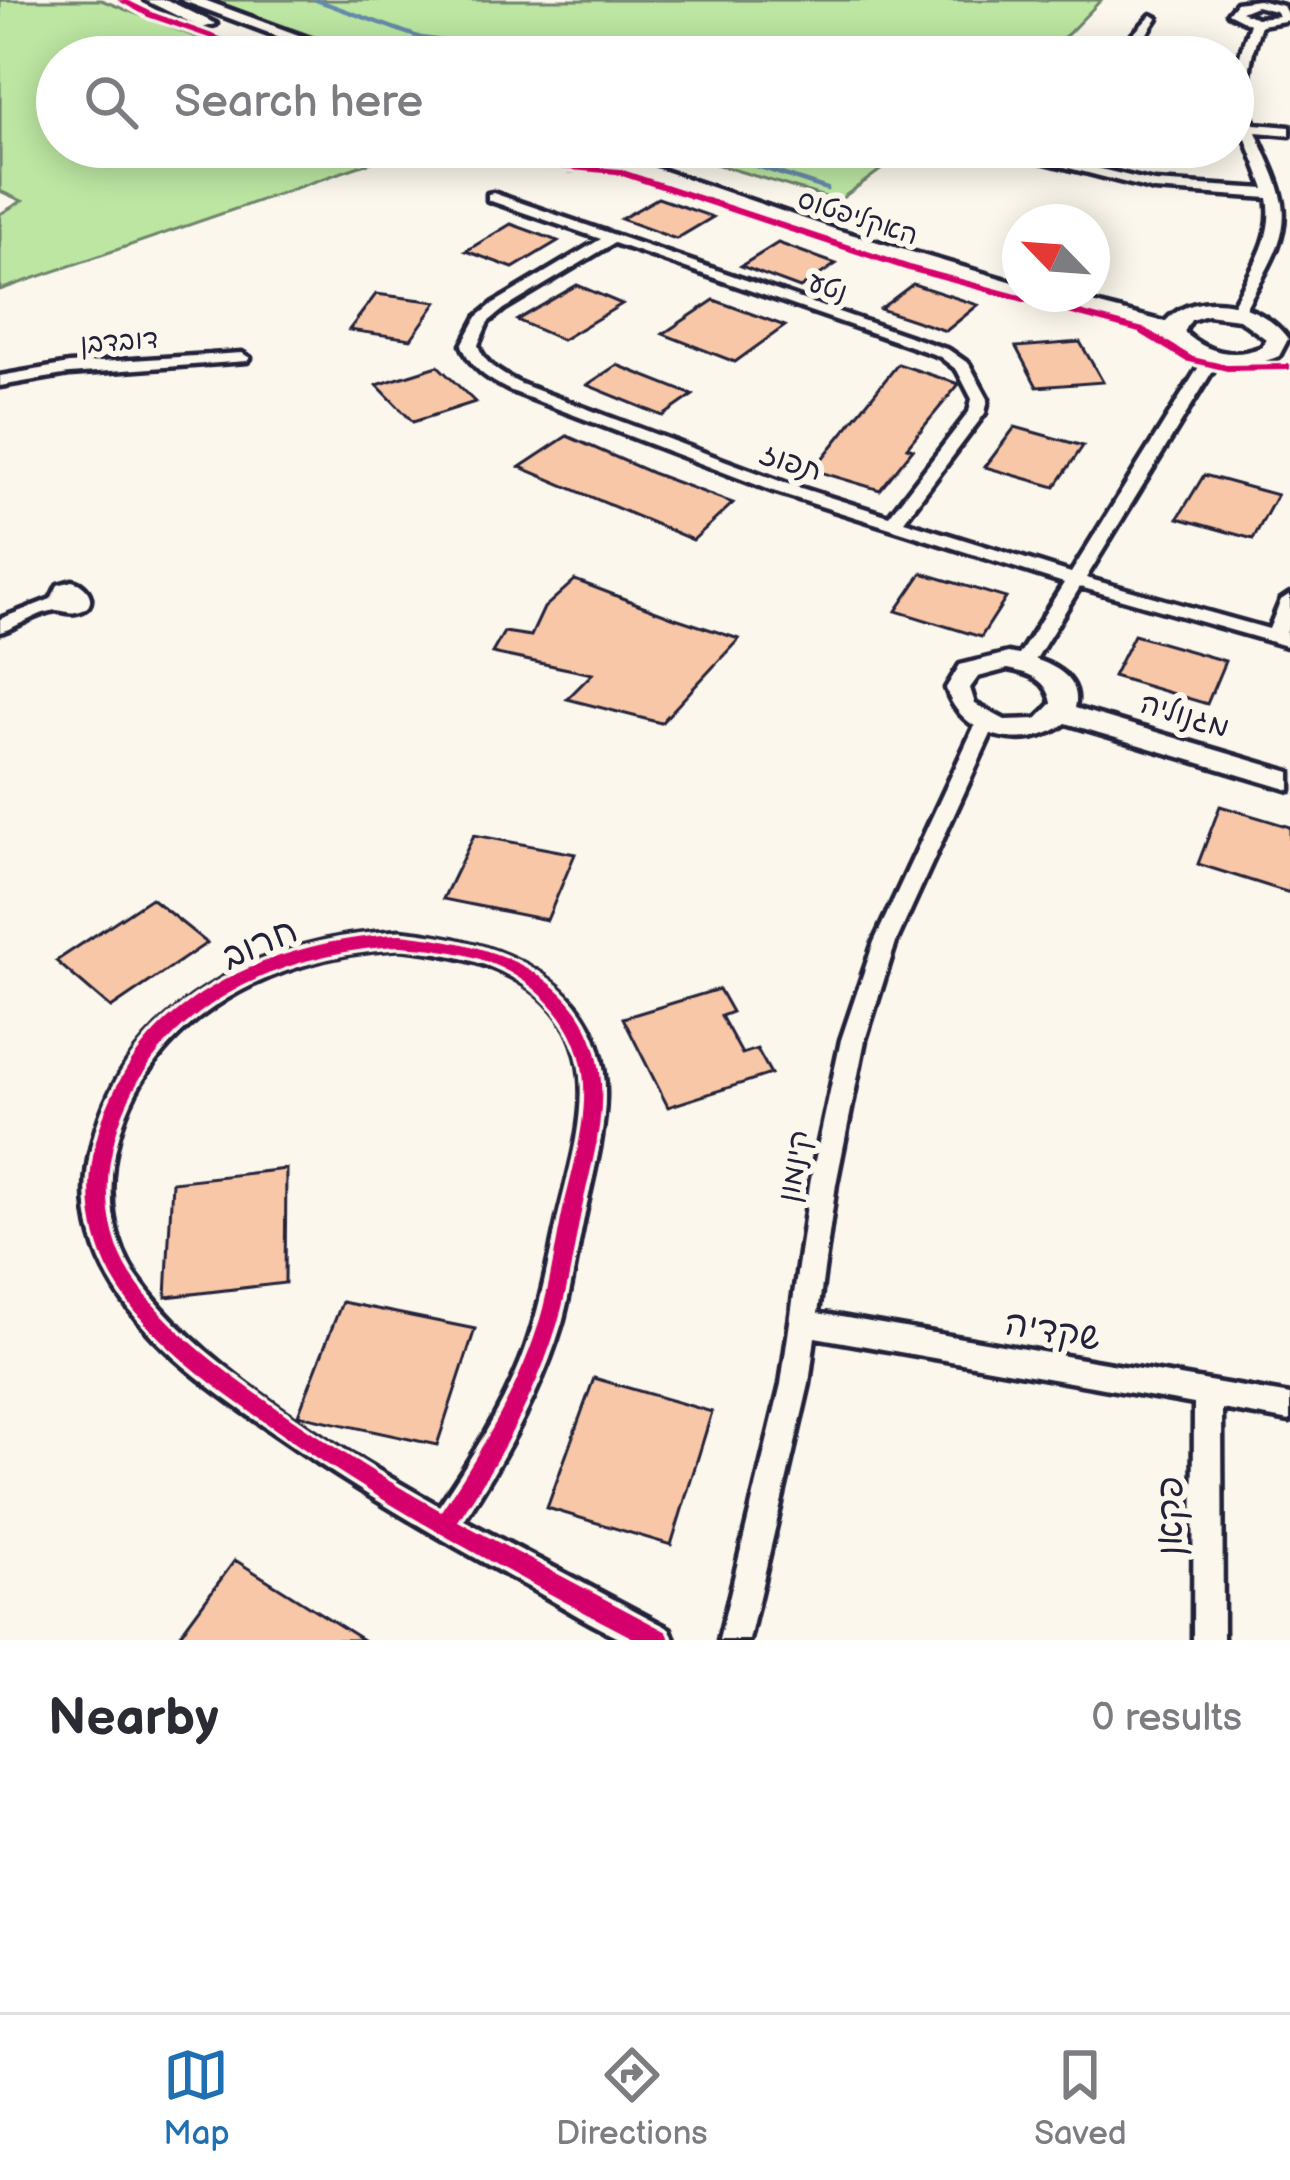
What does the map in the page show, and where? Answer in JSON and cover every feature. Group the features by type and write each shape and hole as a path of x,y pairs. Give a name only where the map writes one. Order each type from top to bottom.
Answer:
{"main road":[{"path":"153,0 248,36"},
{"path":"190,0 290,36"},
{"name":"האקליפטוס","path":"665,168 830,234 1002,286"},
{"name":"האקליפטוס","path":"677,168 1002,267"},
{"path":"1110,298 1178,323"},
{"path":"1110,309 1178,323 1207,309 1237,311 1264,322 1281,347 1248,359 1213,357 1187,348 1178,323"}],"street":[{"path":"1264,2 1288,17 1256,22 1234,10 1264,2"},
{"path":"1139,36 1151,18"},
{"path":"1249,36 1256,22"},
{"path":"1254,128 1290,130"},
{"path":"1237,311 1270,246 1277,216 1254,147"},
{"path":"1082,168 1154,186 1273,194"},
{"name":"נטע","path":"494,197 944,352 963,367 976,384 976,413 892,524"},
{"name":"תפוז","path":"611,238 482,320 470,345 475,359 491,374 535,395 892,524 1283,639"},
{"path":"1024,663 1213,357"},
{"name":"דובדבן","path":"0,382 87,367 242,358"},
{"path":"1283,639 1290,601"},
{"path":"0,626 58,602"},
{"path":"1024,663 1059,683 1065,703 1062,713 1038,728 986,723 958,698 961,679 980,665 1024,663"},
{"name":"מגנוליה","path":"1062,713 1290,781"},
{"name":"קינמון","path":"734,1640 795,1384 823,1184 853,1040 885,942 986,723"},
{"name":"חרוב","path":"443,1526 490,1452 545,1335 591,1125 591,1066 578,1026 553,994 524,970 479,953 421,940 323,948 212,996 167,1030 136,1065 109,1118 98,1173 100,1222 125,1282 190,1355 332,1462 443,1526 659,1640"},
{"name":"שקדיה","path":"804,1323 1290,1408"},
{"name":"פקאן","path":"1208,1393 1208,1640"}],"green space":[{"path":"0,0 101,0 194,36 36,36 36,168 354,168 0,290 0,214 22,201 0,191"},
{"path":"211,0 1101,0 1065,36 312,36"},
{"path":"729,168 883,168 838,201"}],"building":[{"path":"658,198 713,217 676,239 621,219"},
{"path":"511,224 558,241 513,268 466,251"},
{"path":"778,243 836,264 800,288 741,266"},
{"path":"913,284 978,305 946,331 880,309"},
{"path":"577,285 622,304 562,340 517,320"},
{"path":"376,294 437,302 411,339 349,330"},
{"path":"714,300 785,326 735,362 663,334"},
{"path":"1080,342 1103,382 1037,387 1016,347"},
{"path":"898,364 959,384 907,447 913,449 880,490 813,470"},
{"path":"617,365 693,395 663,416 587,385"},
{"path":"438,366 475,402 413,422 377,385"},
{"path":"1015,427 1083,446 1055,487 985,467"},
{"path":"567,436 733,503 693,540 520,467"},
{"path":"1204,475 1277,495 1253,539 1178,518"},
{"path":"922,573 1006,598 981,637 896,611"},
{"path":"575,580 739,639 661,723 567,699 592,674 492,653 504,632 531,636 544,608"},
{"path":"1134,635 1225,661 1207,704 1113,676"},
{"path":"1220,806 1290,827 1290,893 1198,864"},
{"path":"474,835 575,854 547,920 443,899"},
{"path":"151,898 207,943 111,1008 56,961"},
{"path":"719,989 732,1012 721,1016 742,1054 757,1049 771,1074 668,1107 623,1018"},
{"path":"286,1169 285,1283 166,1297 172,1182"},
{"path":"342,1302 475,1329 437,1445 298,1415"},
{"path":"594,1378 712,1412 671,1545 547,1508"},
{"path":"235,1560 363,1640 176,1640"}],"waterway":[{"path":"316,0 415,36"},
{"path":"763,168 827,189"}],"cycle path":[{"path":"121,0 212,36"},
{"path":"578,168 617,171 909,268 1143,331 1189,359 1227,368 1290,367"},
{"path":"443,1526 458,1504 486,1459 511,1412 548,1323 589,1137 591,1065 578,1026 554,995 522,971 484,954 442,944 358,942 300,955 240,980 184,1015 144,1056 117,1103 99,1171 99,1204 110,1253 139,1301 168,1333 300,1436 349,1468 400,1499 451,1528 659,1640"}]}
